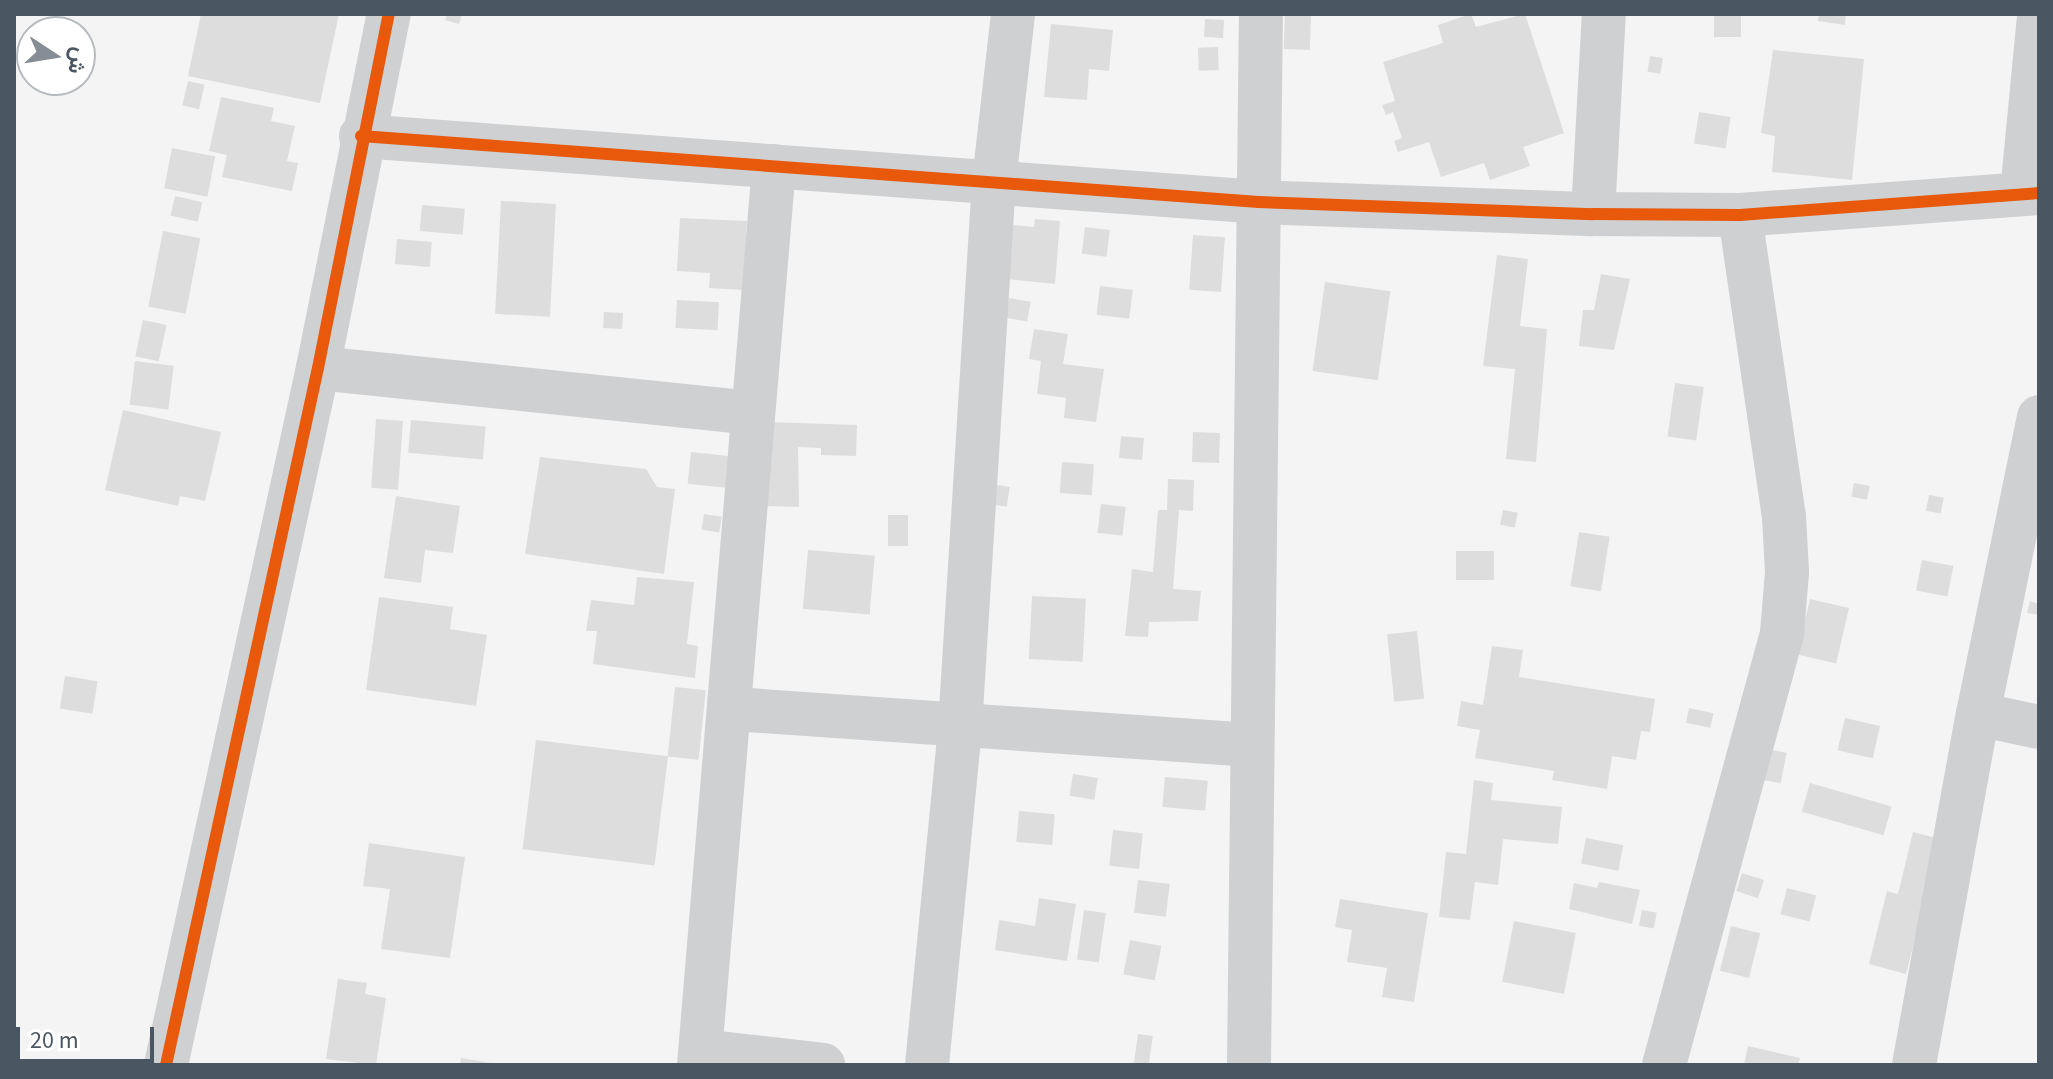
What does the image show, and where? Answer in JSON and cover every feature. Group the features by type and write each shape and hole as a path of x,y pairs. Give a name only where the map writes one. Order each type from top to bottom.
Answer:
{"street":[{"path":"166,1065 318,368 361,136 389,14"},
{"path":"927,1065 960,727 994,181 1013,14"},
{"path":"1249,1065 1261,14"},
{"path":"1593,214 1604,14"},
{"path":"361,136 1259,202 1593,214 1740,215 2030,193 2039,17"},
{"path":"774,166 752,413 733,709 700,1058 823,1065"},
{"path":"1664,1065 1782,633 1787,572 1784,517 1740,215"},
{"path":"318,368 752,413"},
{"path":"1914,1065 1978,714 2039,417"},
{"path":"733,709 1252,745"},
{"path":"1978,714 2039,727"}],"building":[{"path":"201,14 339,14 320,103 188,76"},
{"path":"447,14 462,14 459,24 445,20"},
{"path":"1285,14 1311,15 1310,50 1284,49"},
{"path":"1471,14 1476,27 1525,14 1564,133 1523,147 1530,166 1490,180 1484,163 1441,177 1429,142 1398,152 1394,141 1402,138 1393,112 1386,115 1382,105 1395,101 1383,62 1443,43 1438,25"},
{"path":"1714,14 1741,14 1741,37 1714,37"},
{"path":"1819,14 1846,14 1845,25 1818,21"},
{"path":"1205,19 1224,20 1223,38 1204,37"},
{"path":"1051,24 1113,30 1109,71 1089,69 1087,100 1044,97"},
{"path":"1218,47 1219,70 1199,71 1198,48"},
{"path":"1773,50 1864,59 1852,180 1772,172 1775,136 1761,133"},
{"path":"1650,56 1663,58 1660,74 1647,72"},
{"path":"188,81 205,85 199,109 182,105"},
{"path":"221,97 274,108 271,121 295,126 287,161 298,163 292,191 222,177 227,155 209,151"},
{"path":"1699,112 1731,117 1726,149 1694,144"},
{"path":"172,148 215,156 207,197 164,188"},
{"path":"175,196 202,202 198,222 171,215"},
{"path":"501,201 556,204 550,317 495,314"},
{"path":"422,205 465,209 463,235 420,231"},
{"path":"680,218 747,221 743,290 709,288 710,273 677,271"},
{"path":"1035,219 1060,221 1055,284 1007,279 1012,225 1034,227"},
{"path":"1085,227 1110,230 1107,257 1082,254"},
{"path":"163,231 200,238 186,314 148,307"},
{"path":"1193,235 1225,237 1221,292 1189,290"},
{"path":"397,239 432,242 430,267 395,264"},
{"path":"1497,255 1528,259 1520,326 1547,329 1536,462 1506,459 1515,369 1483,366"},
{"path":"1601,274 1630,279 1614,350 1579,346 1583,310 1594,310"},
{"path":"1325,282 1390,291 1378,380 1312,371"},
{"path":"1100,286 1133,290 1129,319 1096,315"},
{"path":"1009,298 1031,302 1027,322 1006,318"},
{"path":"677,300 719,302 717,330 676,328"},
{"path":"604,312 623,313 622,329 603,328"},
{"path":"143,320 166,325 159,361 135,356"},
{"path":"1034,329 1068,334 1063,364 1104,369 1096,422 1064,418 1066,398 1037,394 1041,361 1029,359"},
{"path":"135,361 174,366 168,409 130,405"},
{"path":"1675,383 1704,387 1696,441 1667,436"},
{"path":"123,410 221,432 205,501 180,496 178,506 105,490"},
{"path":"376,419 403,421 398,490 371,488"},
{"path":"411,420 486,427 483,459 408,453"},
{"path":"769,422 857,425 856,456 821,455 821,448 798,447 799,507 766,506"},
{"path":"1193,432 1220,433 1219,463 1192,462"},
{"path":"1121,436 1144,438 1142,460 1119,458"},
{"path":"691,452 729,456 725,488 688,484"},
{"path":"540,457 646,469 657,487 675,489 664,574 525,554"},
{"path":"1062,462 1094,464 1092,495 1060,493"},
{"path":"1168,479 1194,480 1193,511 1179,510 1173,589 1201,591 1198,621 1149,622 1148,637 1125,636 1132,569 1153,572 1158,510 1167,510"},
{"path":"1854,483 1870,486 1867,500 1851,497"},
{"path":"991,484 1010,487 1007,507 988,504"},
{"path":"1929,495 1944,498 1941,514 1926,511"},
{"path":"396,496 460,506 453,553 425,550 421,583 384,578"},
{"path":"1101,504 1126,507 1122,536 1097,533"},
{"path":"1503,510 1518,513 1515,528 1500,525"},
{"path":"704,514 722,517 719,533 701,530"},
{"path":"888,515 908,515 908,546 888,546"},
{"path":"1579,532 1610,537 1601,591 1570,586"},
{"path":"808,550 875,556 870,615 803,609"},
{"path":"1456,551 1494,551 1494,580 1456,580"},
{"path":"1922,560 1953,566 1947,597 1916,590"},
{"path":"637,577 694,582 687,644 698,646 695,678 593,664 597,631 586,631 591,600 634,605"},
{"path":"1032,596 1086,599 1083,662 1029,659"},
{"path":"379,597 453,607 450,629 487,635 476,706 366,690"},
{"path":"1810,599 1849,608 1836,664 1797,655"},
{"path":"2030,601 2039,604 2039,615 2027,613"},
{"path":"1417,631 1424,699 1394,702 1387,634"},
{"path":"1492,646 1523,650 1519,677 1655,699 1650,732 1641,731 1636,760 1612,756 1607,789 1552,780 1554,771 1475,758 1480,730 1457,726 1461,701 1483,705"},
{"path":"65,676 98,681 92,714 60,709"},
{"path":"675,687 706,690 699,760 668,757"},
{"path":"1689,708 1713,713 1710,728 1686,723"},
{"path":"1845,718 1880,726 1873,758 1838,750"},
{"path":"536,740 668,756 655,865 523,849"},
{"path":"1767,749 1787,753 1781,783 1761,779"},
{"path":"1073,774 1098,778 1094,800 1070,796"},
{"path":"1165,777 1208,781 1205,811 1162,807"},
{"path":"1474,780 1493,783 1491,800 1562,807 1558,844 1503,839 1498,885 1475,882 1470,920 1439,917 1446,852 1466,854"},
{"path":"1810,783 1892,806 1883,835 1802,812"},
{"path":"1019,811 1055,814 1052,845 1016,842"},
{"path":"1113,830 1143,833 1139,869 1109,866"},
{"path":"1913,832 1940,839 1906,974 1869,964 1887,891 1898,894"},
{"path":"1586,838 1623,845 1618,871 1581,864"},
{"path":"369,843 465,857 450,958 381,949 390,889 363,886"},
{"path":"1742,873 1764,880 1758,898 1736,891"},
{"path":"1138,880 1170,884 1166,917 1134,913"},
{"path":"1599,882 1640,890 1632,924 1569,909 1574,883 1597,888"},
{"path":"1787,888 1816,895 1810,921 1780,914"},
{"path":"1039,898 1076,904 1067,961 995,950 999,920 1035,926"},
{"path":"1340,899 1428,913 1414,1002 1382,997 1387,968 1347,962 1352,930 1335,927"},
{"path":"1084,910 1106,913 1099,963 1077,960"},
{"path":"1642,910 1657,913 1654,929 1639,926"},
{"path":"1514,921 1576,933 1564,994 1502,982"},
{"path":"1731,926 1760,933 1749,978 1720,971"},
{"path":"1130,940 1161,946 1155,980 1123,974"},
{"path":"338,979 367,983 365,994 386,998 376,1065 326,1059"},
{"path":"1138,1034 1153,1036 1149,1065 1134,1063"},
{"path":"1748,1046 1800,1058 1798,1065 1744,1065"},
{"path":"461,1058 491,1063 491,1065 460,1065"}],"cycle path":[{"path":"166,1065 318,368 389,14"},
{"path":"361,136 1259,202 1593,214 1740,215 2039,193"}]}
